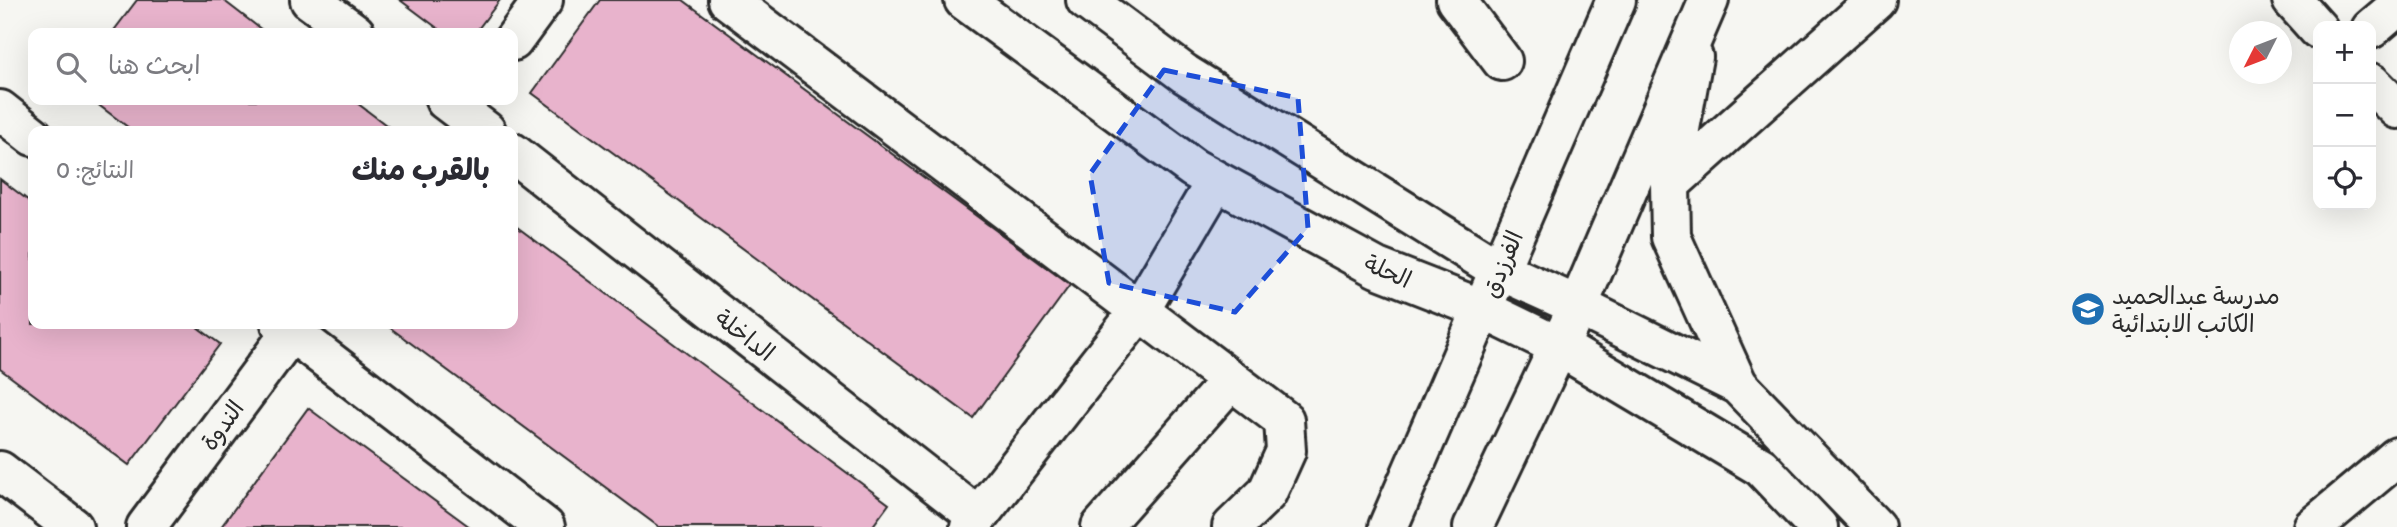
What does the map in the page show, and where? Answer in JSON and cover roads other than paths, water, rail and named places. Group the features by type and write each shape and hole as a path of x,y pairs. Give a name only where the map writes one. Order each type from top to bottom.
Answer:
{"street":[{"path":"310,0 348,28"},
{"path":"518,34 543,0"},
{"path":"727,0 1283,420 1286,451 1267,493 1231,527"},
{"name":"الحلة","path":"964,0 1193,168 1377,268 1482,309 1558,346 1761,467 1818,527"},
{"path":"1086,0 1185,74 1499,270 1738,385"},
{"path":"1456,0 1502,61"},
{"name":"الفرزدق","path":"1388,527 1616,0"},
{"path":"1670,184 1876,0"},
{"path":"2292,0 2313,23"},
{"path":"2376,25 2397,7"},
{"path":"1704,11 1670,184 1671,237 1738,385 1875,527"},
{"path":"1473,527 1578,306 1704,11"},
{"path":"2372,84 2397,109"},
{"path":"0,110 28,132"},
{"name":"الداخلة","path":"518,157 974,522"},
{"path":"974,522 1140,310 1216,181"},
{"name":"الندوة","path":"146,527 288,329"},
{"path":"294,329 545,527"},
{"path":"1101,527 1231,380"},
{"path":"2313,527 2397,457"},
{"path":"0,471 73,527"}],"place":[{"name":"مدرسة عبدالحميد الكاتب الابتدائية","path":"2088,309"}]}
